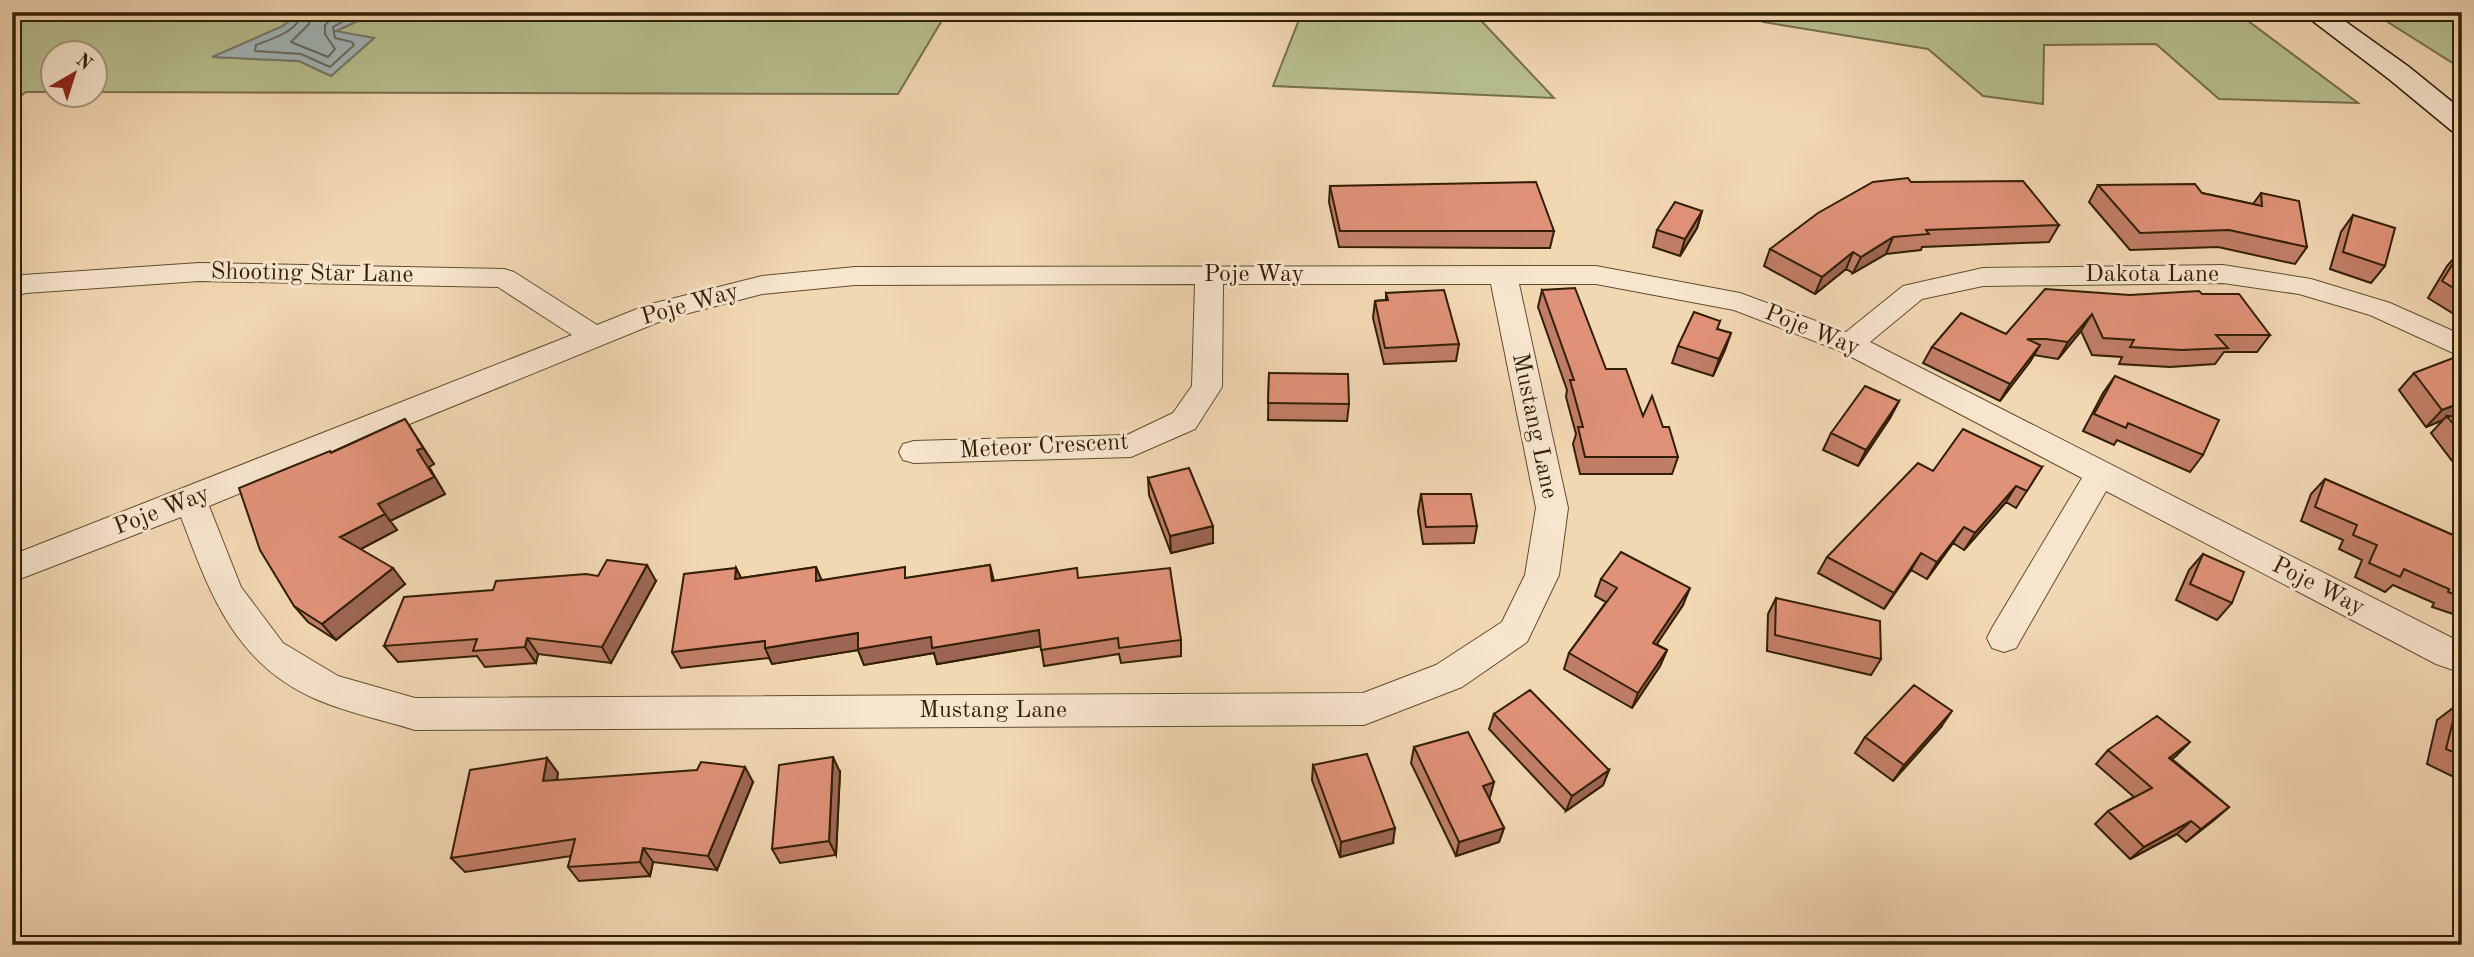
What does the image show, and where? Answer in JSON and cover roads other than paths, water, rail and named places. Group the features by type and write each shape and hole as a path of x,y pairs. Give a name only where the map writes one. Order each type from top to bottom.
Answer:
{"main road":[{"path":"2314,12 2399,73 2462,125"}],"street":[{"name":"Shooting Star Lane","path":"12,288 23,284 199,272 504,278 595,337"},
{"name":"Dakota Lane","path":"1850,344 1913,292 1983,277 2223,274 2301,285 2328,293 2380,309 2462,347"},
{"name":"Meteor Crescent","path":"914,452 1131,446 1184,421 1207,387 1209,275"},
{"name":"Mustang Lane","path":"191,500 227,593 271,653 328,688 415,714 1364,709 1449,676 1515,632 1542,575 1552,508 1503,275"},
{"name":"Poje Way","path":"12,569 191,500 657,312 762,285 855,276 1596,275 1740,302 1850,344 2448,654 2462,658"},
{"path":"2004,638 2100,474"}],"water":[{"path":"300,12 377,12 336,31 374,38 331,76 299,61 212,57 283,26"}]}
